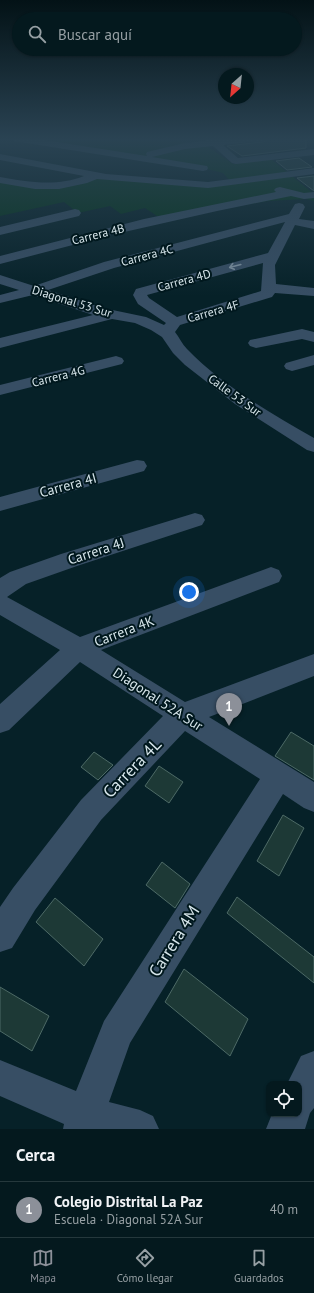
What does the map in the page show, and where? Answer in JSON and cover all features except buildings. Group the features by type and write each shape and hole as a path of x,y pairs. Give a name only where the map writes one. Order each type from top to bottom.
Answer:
{"street":[{"path":"266,292 268,265 272,256 293,219 309,196 283,191"},
{"name":"Carrera 4B","path":"0,260 79,239 230,204 290,193"},
{"path":"0,231 75,214"},
{"name":"Carrera 4C","path":"0,299 35,290 108,265 293,219 314,225"},
{"path":"79,239 108,265"},
{"name":"Carrera 4D","path":"170,327 143,301 140,295 142,292 272,256"},
{"name":"Diagonal 53 Sur","path":"0,279 111,315 136,318 170,327"},
{"name":"Carrera 4F","path":"170,327 266,292 314,292"},
{"path":"0,343 111,315"},
{"name":"Calle 53 Sur","path":"170,327 171,338 193,364 251,408 314,446"},
{"path":"256,343 302,334 314,337"},
{"path":"292,366 314,360"},
{"name":"Carrera 4G","path":"0,390 116,361"},
{"name":"Carrera 4I","path":"4,499 137,466"},
{"name":"Carrera 4J","path":"0,590 18,578 69,560 195,520"},
{"name":"Carrera 4K","path":"0,721 78,648 271,576"},
{"name":"Diagonal 52A Sur","path":"0,604 78,648 314,798"},
{"name":"Carrera 4L","path":"0,936 24,899 91,810 182,715 314,665"},
{"name":"Carrera 4M","path":"84,1122 116,1033 279,775"},
{"path":"302,1093 314,1069"},
{"path":"0,1078 84,1122 140,1129"},
{"path":"285,1129 291,1117"}],"green space":[{"path":"0,191 310,191 314,194 314,201 306,199 268,201 160,218 145,208 121,214 110,206 78,213 64,202 0,216"}],"place":[{"name":"Colegio Distrital La Paz","path":"229,726"}]}
